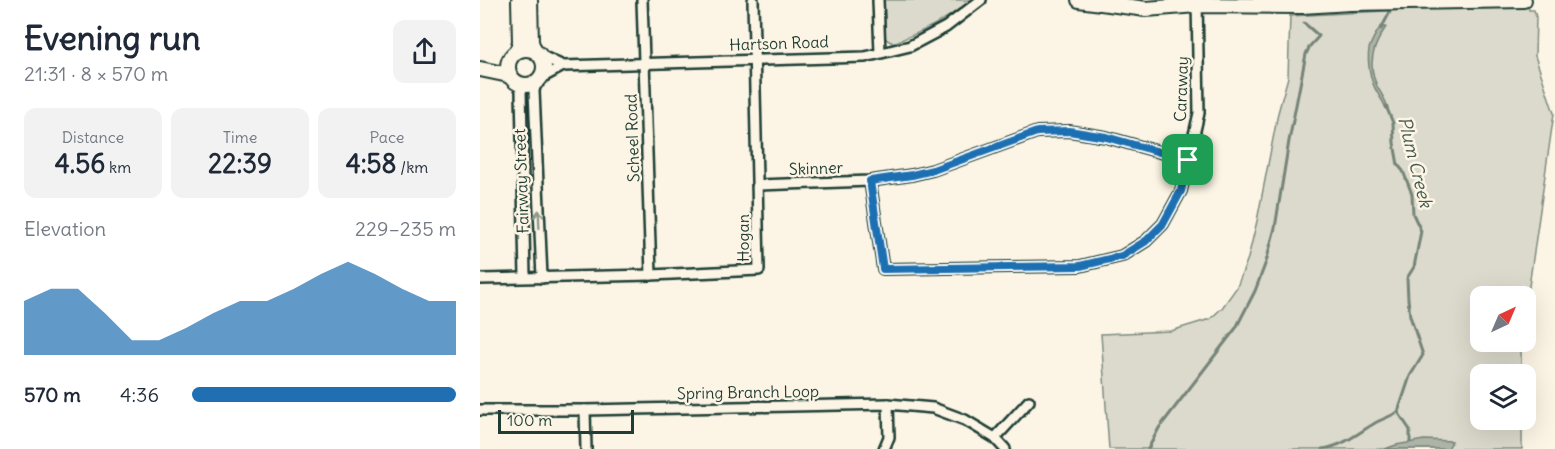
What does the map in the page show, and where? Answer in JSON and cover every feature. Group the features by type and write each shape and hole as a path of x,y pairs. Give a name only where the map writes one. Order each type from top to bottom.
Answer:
{"street":[{"path":"514,80 508,70 520,42 519,0"},
{"path":"481,69 504,74 525,86 538,81 544,72 545,65 531,42 530,0"},
{"name":"Scheel Road","path":"642,0 651,275"},
{"name":"Hogan","path":"480,279 759,270 753,0"},
{"path":"878,0 880,53"},
{"name":"Hartson Road","path":"537,53 563,66 865,57 910,46 946,27 981,0"},
{"path":"1079,0 1146,9 1197,3 1302,6 1349,1 1524,0"},
{"name":"Caraway","path":"870,181 883,269 1080,266 1122,256 1146,241 1163,224 1181,191 1198,113 1197,3"},
{"path":"481,69 503,63 513,55 527,49 537,53"},
{"name":"Hartson Road","path":"538,81 563,66"},
{"name":"Fairway Street","path":"514,80 521,90 525,278"},
{"name":"Fairway Street","path":"538,81 534,91 542,278"},
{"name":"Skinner","path":"758,185 870,181 912,175 933,170 1037,132 1069,131 1106,137 1188,160"},
{"path":"995,438 1029,401"},
{"path":"884,449 889,437 888,404"},
{"name":"Spring Branch Loop","path":"480,410 888,404 933,408 965,420 995,438 1005,449"},
{"path":"585,410 586,449"}],"shaded area":[{"path":"884,0 971,0 934,25 893,43 885,38"},
{"path":"1402,0 1528,0 1529,10 1534,10 1536,17 1535,56 1554,113 1529,286 1470,286 1470,352 1521,352 1521,364 1470,364 1470,430 1522,430 1522,449 1109,449 1101,334 1171,331 1210,319 1222,308 1237,287 1248,258 1257,221 1278,113 1288,77 1290,16 1403,10"},
{"path":"1380,27 1386,27 1375,48 1372,70 1387,105 1386,109 1373,82 1368,54 1372,40"},
{"path":"1424,440 1452,441 1448,449 1385,449 1396,445"}],"waterway":[{"name":"Plum Creek","path":"1381,29 1391,10"},
{"path":"1148,449 1159,428 1236,328 1255,291 1266,262 1275,228 1306,54 1319,36 1304,23"},
{"name":"Plum Creek","path":"1322,449 1343,443 1398,412 1410,376 1423,355 1410,316 1407,278 1414,267 1421,231 1413,214 1412,194 1403,171 1398,165 1393,123 1386,106"},
{"path":"1398,412 1410,430 1410,442"}],"route":[{"path":"1069,131 1106,137 1188,160 1181,191 1163,224 1146,241 1122,256 1080,266 883,269 870,181 933,170 1037,132 1069,131"}]}
